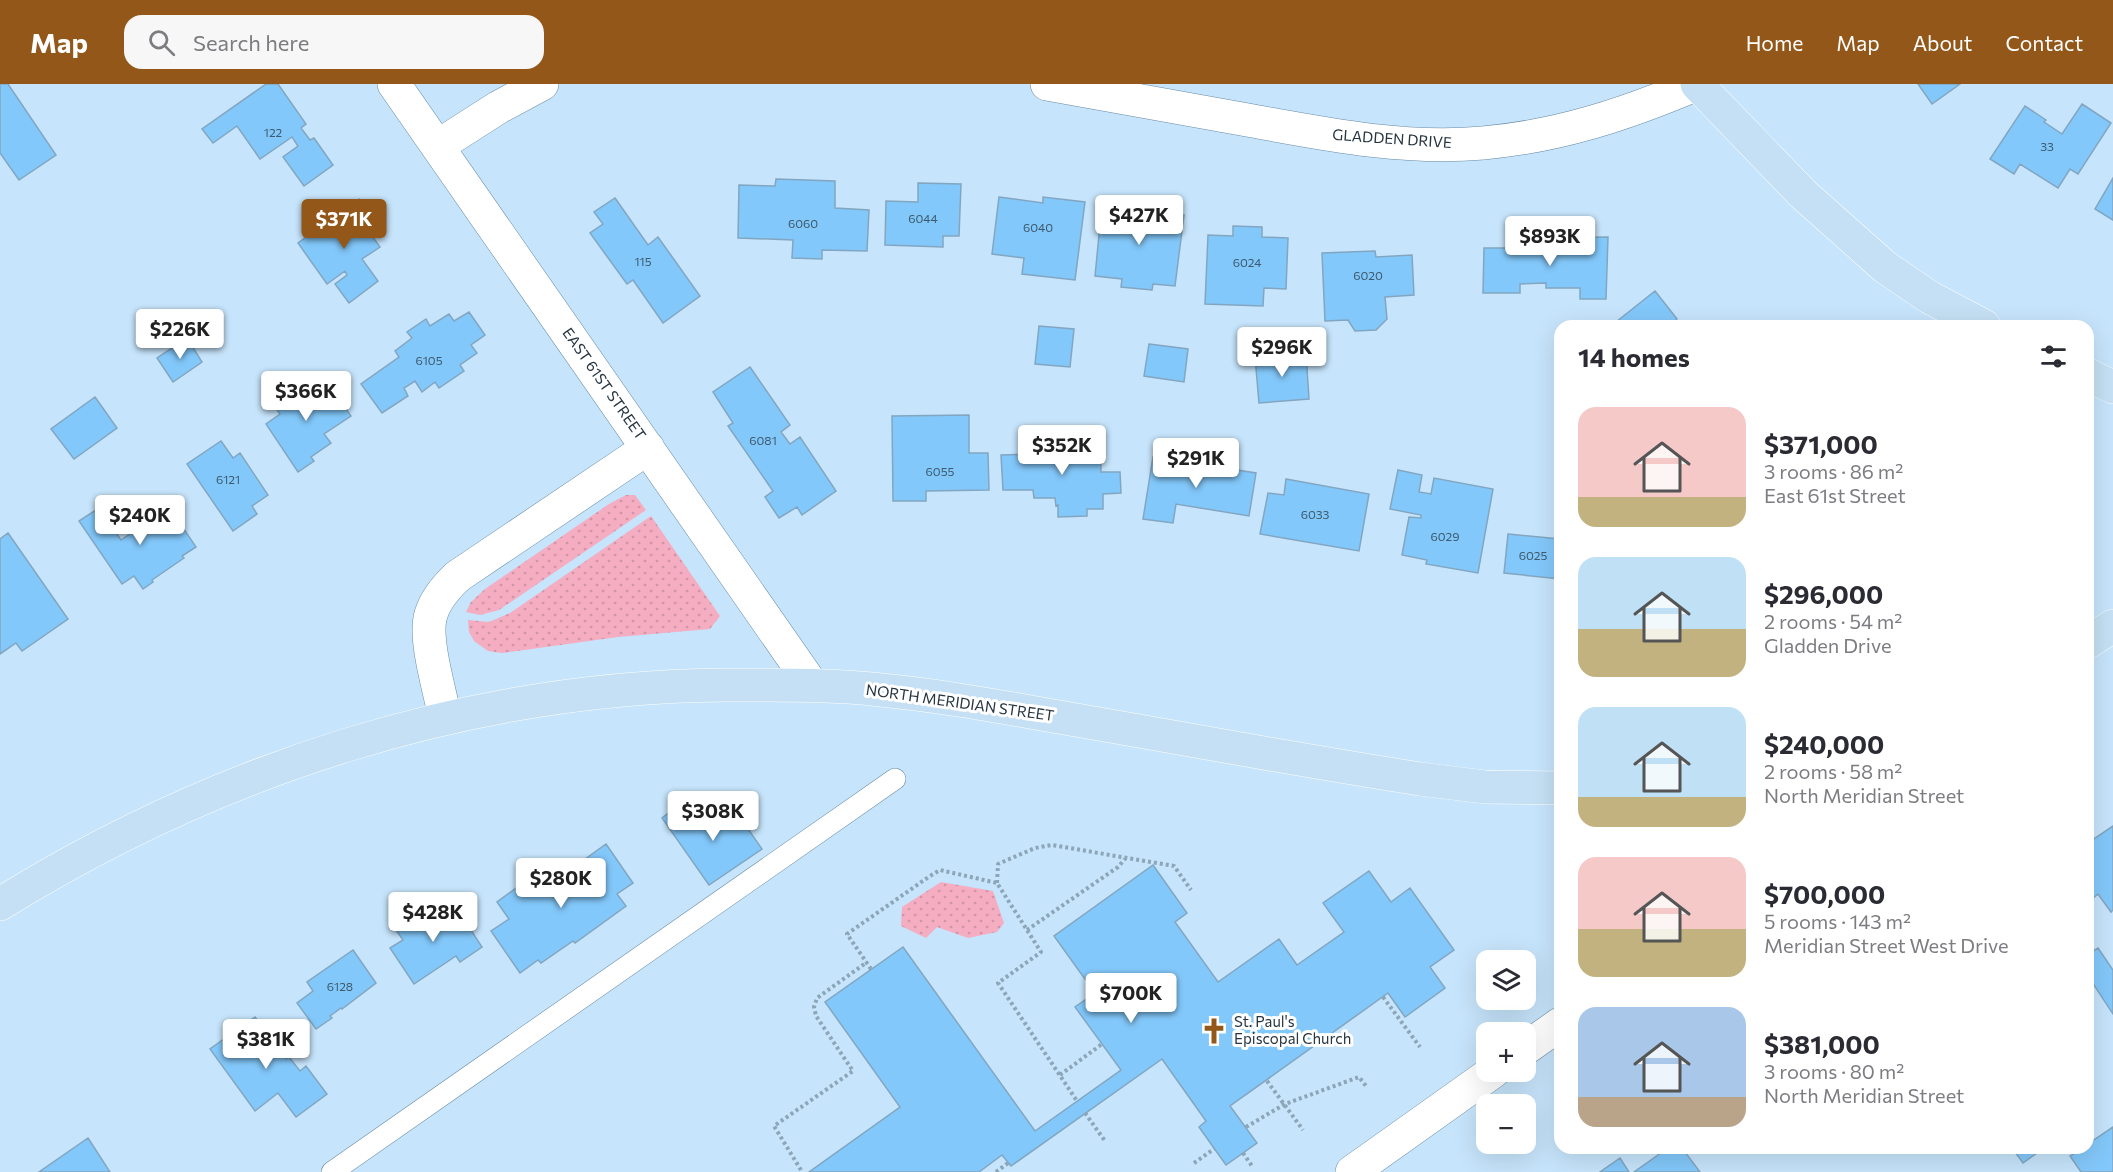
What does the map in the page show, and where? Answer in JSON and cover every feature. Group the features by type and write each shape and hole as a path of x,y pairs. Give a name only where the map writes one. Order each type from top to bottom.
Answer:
{"main road":[{"path":"1697,84 1803,194 1885,267 1929,297 1973,320"},
{"path":"2094,378 2113,387"},
{"path":"2094,638 2113,626"},
{"name":"NORTH MERIDIAN STREET","path":"0,904 71,861 179,807 290,763 445,718 528,701 624,689 700,684 812,685 878,689 958,700 1420,779 1485,787 1554,788"}],"street":[{"name":"EAST 61ST STREET","path":"394,84 812,685"},
{"path":"438,146 499,106 542,84"},
{"name":"GLADDEN DRIVE","path":"1047,84 1344,138 1449,144 1516,139 1567,130 1617,116 1697,84"},
{"path":"445,718 430,639 430,619 437,600 446,588 458,576 648,448"},
{"path":"1536,1041 1554,1028"},
{"path":"1352,1172 1479,1082"}],"lane":[{"path":"332,1172 895,779"}],"path":[{"path":"1077,1101 998,983 1041,952 997,883 998,864 1035,848 1052,845 1174,866 1191,890"},
{"path":"1027,930 1118,867 1126,858"},
{"path":"871,969 847,934 930,876 940,870 997,883"},
{"path":"801,1170 774,1126 853,1071 816,1016 814,1007 817,998 867,962"},
{"path":"1383,997 1420,1047"},
{"path":"1060,1075 1102,1044"},
{"path":"1246,1127 1285,1104 1359,1077 1366,1086"},
{"path":"1267,1080 1303,1130"},
{"path":"1085,1113 1105,1141"},
{"path":"1194,1163 1214,1149"},
{"path":"1243,1153 1252,1166"},
{"path":"996,1172 1008,1163"}],"shaded area":[{"path":"626,495 635,495 646,510 499,610 480,615 466,612 471,602 485,589 609,504"},
{"path":"651,516 720,616 710,629 618,637 502,653 488,651 474,641 469,632 468,620 489,622 510,613"},
{"path":"941,882 993,891 1004,923 997,932 968,938 937,927 926,938 901,926 902,907"}],"building":[{"path":"0,84 8,84 56,155 19,180 0,153"},
{"path":"266,84 278,84 306,124 301,128 310,140 314,138 333,165 304,186 283,157 298,146 292,137 260,159 237,126 213,143 202,129"},
{"path":"1918,84 1960,84 1932,104"},
{"path":"2082,104 2111,123 2078,174 2070,169 2058,188 2020,164 2014,174 1990,159 2025,106 2062,134"},
{"path":"2113,178 2113,220 2095,209"},
{"path":"776,179 835,181 835,208 869,210 867,251 822,250 822,259 792,258 793,240 738,238 739,185 775,186"},
{"path":"918,183 961,184 959,236 943,236 943,247 885,245 886,201 918,202"},
{"path":"999,197 1043,203 1043,197 1085,202 1075,280 1022,274 1024,258 992,254"},
{"path":"615,198 648,245 658,237 700,296 663,323 633,280 627,284 590,233 603,224 594,212"},
{"path":"359,199 377,224 368,230 380,247 362,259 378,281 349,303 335,284 347,275 345,271 327,284 298,243"},
{"path":"1102,205 1135,209 1136,206 1166,209 1166,213 1184,215 1175,286 1153,284 1152,290 1121,287 1122,279 1095,276"},
{"path":"1233,226 1262,227 1262,237 1288,238 1286,289 1264,288 1263,306 1205,304 1208,235 1233,236"},
{"path":"1608,237 1606,299 1580,299 1580,288 1546,288 1546,283 1520,284 1520,293 1483,293 1484,248 1540,248 1540,238"},
{"path":"1375,251 1376,257 1412,255 1414,295 1385,297 1387,319 1376,330 1355,331 1348,320 1325,321 1322,253"},
{"path":"1655,291 1677,319 1676,320 1619,320"},
{"path":"469,312 485,335 471,345 477,353 460,365 464,371 439,388 435,382 422,392 415,381 404,388 408,396 382,413 361,384 399,357 395,351 412,338 407,332 426,319 430,326 449,314 454,321"},
{"path":"1039,326 1074,329 1070,367 1035,364"},
{"path":"187,338 202,362 173,382 157,358"},
{"path":"1149,344 1188,349 1184,382 1144,376"},
{"path":"1306,353 1309,399 1259,403 1255,357"},
{"path":"750,367 790,425 781,432 790,444 800,437 836,491 802,515 797,507 779,518 765,497 773,491 728,426 733,423 713,392"},
{"path":"326,381 351,416 324,434 331,443 311,457 314,461 298,472 266,424 280,414 268,397 286,384 297,401"},
{"path":"95,397 117,428 74,459 51,429"},
{"path":"969,415 969,453 988,453 989,490 926,491 926,501 893,501 892,416"},
{"path":"221,441 233,458 240,453 268,495 252,506 257,514 233,531 187,464"},
{"path":"1100,442 1101,472 1120,472 1121,493 1103,494 1103,509 1087,509 1087,516 1058,517 1058,505 1056,506 1055,498 1034,498 1033,490 1003,490 1001,455 1033,454 1033,444"},
{"path":"1153,457 1256,473 1249,516 1176,504 1173,523 1143,519"},
{"path":"1398,470 1422,475 1419,492 1431,494 1434,478 1493,489 1478,573 1426,564 1427,560 1402,555 1409,517 1421,518 1421,515 1390,509"},
{"path":"1286,479 1369,494 1359,551 1260,534 1268,493 1284,495"},
{"path":"169,507 196,547 143,589 134,576 122,584 79,521 99,508 121,540"},
{"path":"8,533 68,619 22,651 16,643 0,654 0,539"},
{"path":"1508,534 1554,538 1554,578 1504,573"},
{"path":"679,805 687,818 703,814 717,822 735,810 762,849 709,885 662,818"},
{"path":"2113,826 2113,910 2111,912 2098,894 2094,897 2094,839"},
{"path":"606,844 633,883 617,894 626,906 575,943 573,941 541,963 538,960 520,973 491,931 509,919 497,902 523,883 531,894"},
{"name":"St. Paul's Episcopal Church","path":"1153,865 1187,913 1175,922 1218,982 1279,939 1297,965 1344,932 1323,903 1369,871 1391,902 1410,888 1454,950 1430,967 1445,988 1405,1017 1388,993 1230,1106 1257,1143 1226,1165 1199,1127 1206,1121 1162,1059 1011,1166 1002,1155 979,1172 809,1172 900,1107 825,1002 903,947 1035,1131 1121,1070 1075,1007 1095,993 1054,936"},
{"path":"454,904 482,947 460,962 456,956 414,984 390,948 403,940 394,927 416,912 424,925"},
{"path":"2098,948 2113,970 2113,1014 2094,985 2094,950"},
{"path":"353,950 376,983 316,1029 297,1003 313,991 307,982"},
{"path":"255,1017 286,1059 289,1057 300,1071 306,1066 327,1094 296,1117 278,1093 255,1111 210,1049"},
{"path":"2113,1127 2113,1172 2081,1172 2070,1156 2094,1154 2094,1140"},
{"path":"88,1138 110,1172 39,1172"},
{"path":"1660,1154 1686,1154 1700,1172 1634,1172"},
{"path":"2016,1154 2036,1154 2023,1163"},
{"path":"1620,1158 1629,1172 1600,1172"}],"place":[{"name":"St. Paul's Episcopal Church","path":"1214,1031"}]}
